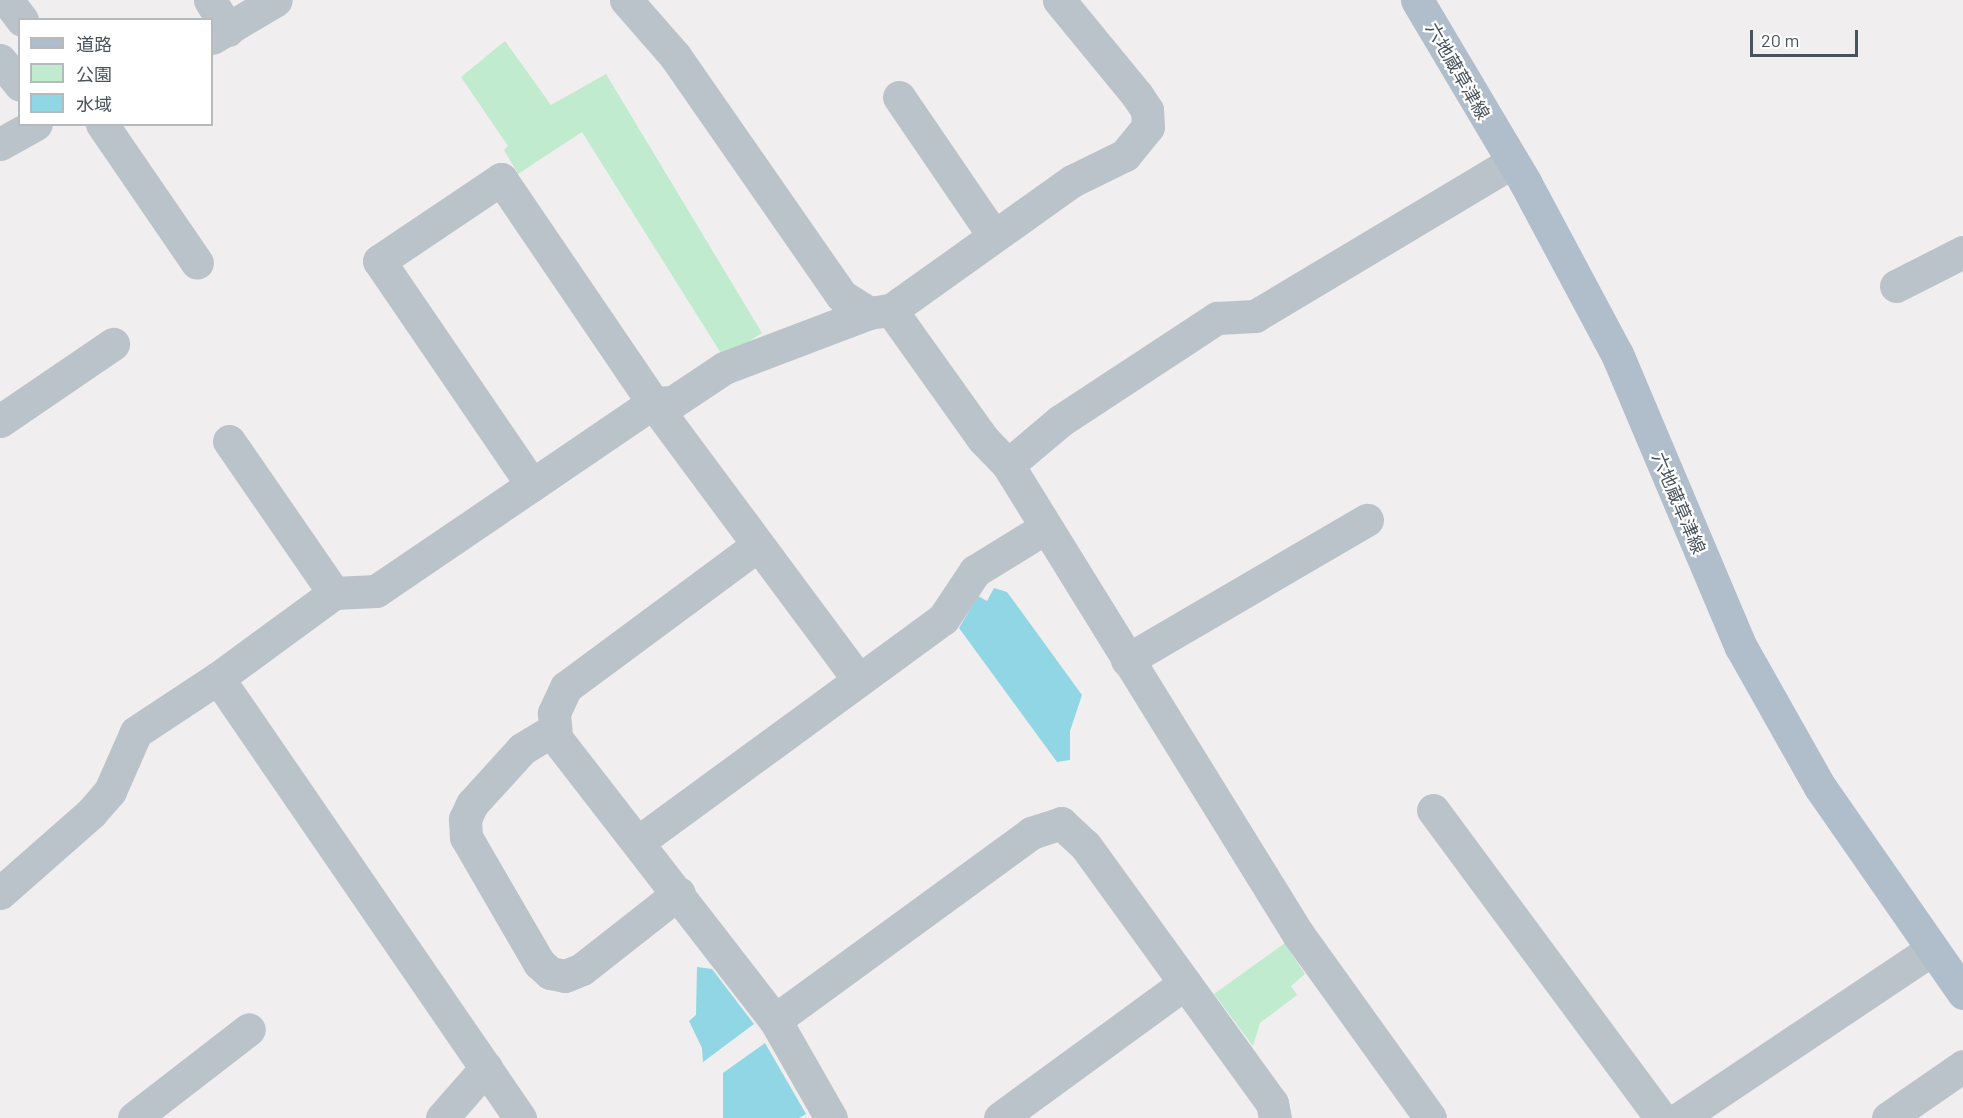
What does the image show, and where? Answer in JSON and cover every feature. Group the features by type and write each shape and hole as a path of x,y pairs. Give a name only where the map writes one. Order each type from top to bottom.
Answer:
{"main road":[{"name":"六地蔵草津線","path":"1417,0 1617,354 1741,647 1820,787 1963,993"}],"street":[{"path":"7,0 20,18"},
{"path":"210,0 220,34 276,0"},
{"path":"626,0 675,56 842,296 880,311 984,439 1008,465 1298,934 1431,1118"},
{"path":"0,893 91,813 110,791 135,732 218,678 334,593 376,591 653,403 674,402 724,368 880,311 1072,181 1125,154 1148,128 1147,110 1059,0"},
{"path":"0,60 18,82"},
{"path":"899,97 993,235"},
{"path":"0,144 32,126"},
{"path":"103,126 197,263"},
{"path":"1008,465 1060,421 1217,318 1255,315 1511,163"},
{"path":"532,486 379,261 501,178 653,403 859,680"},
{"path":"1896,286 1963,252"},
{"path":"0,421 113,344"},
{"path":"230,441 334,593"},
{"path":"1127,660 1368,520"},
{"path":"638,842 943,619 975,570 1045,528"},
{"path":"758,545 566,687 554,713 556,738 775,1020 831,1118"},
{"path":"218,678 520,1118"},
{"path":"555,729 522,749 472,804 465,819 466,837 539,963 550,973 565,976 582,969 679,894"},
{"path":"1433,810 1661,1118"},
{"path":"775,1020 1031,833 1061,823 1085,845 1272,1104 1275,1118"},
{"path":"1680,1118 1931,950"},
{"path":"1000,1118 1185,983"},
{"path":"134,1118 249,1029"},
{"path":"1888,1118 1963,1066"},
{"path":"442,1118 486,1068"}],"green space":[{"path":"505,41 551,105 606,74 762,333 724,358 582,132 518,174 504,150 508,146 461,77"},
{"path":"1285,943 1305,974 1291,986 1297,995 1260,1023 1253,1046 1214,994"}],"water":[{"path":"994,588 1007,592 1082,695 1070,731 1070,760 1057,762 959,628 978,596 987,601"},
{"path":"697,967 712,969 754,1024 703,1062 702,1048 689,1021 696,1015"},
{"path":"765,1043 806,1114 799,1118 723,1118 723,1073"}]}
